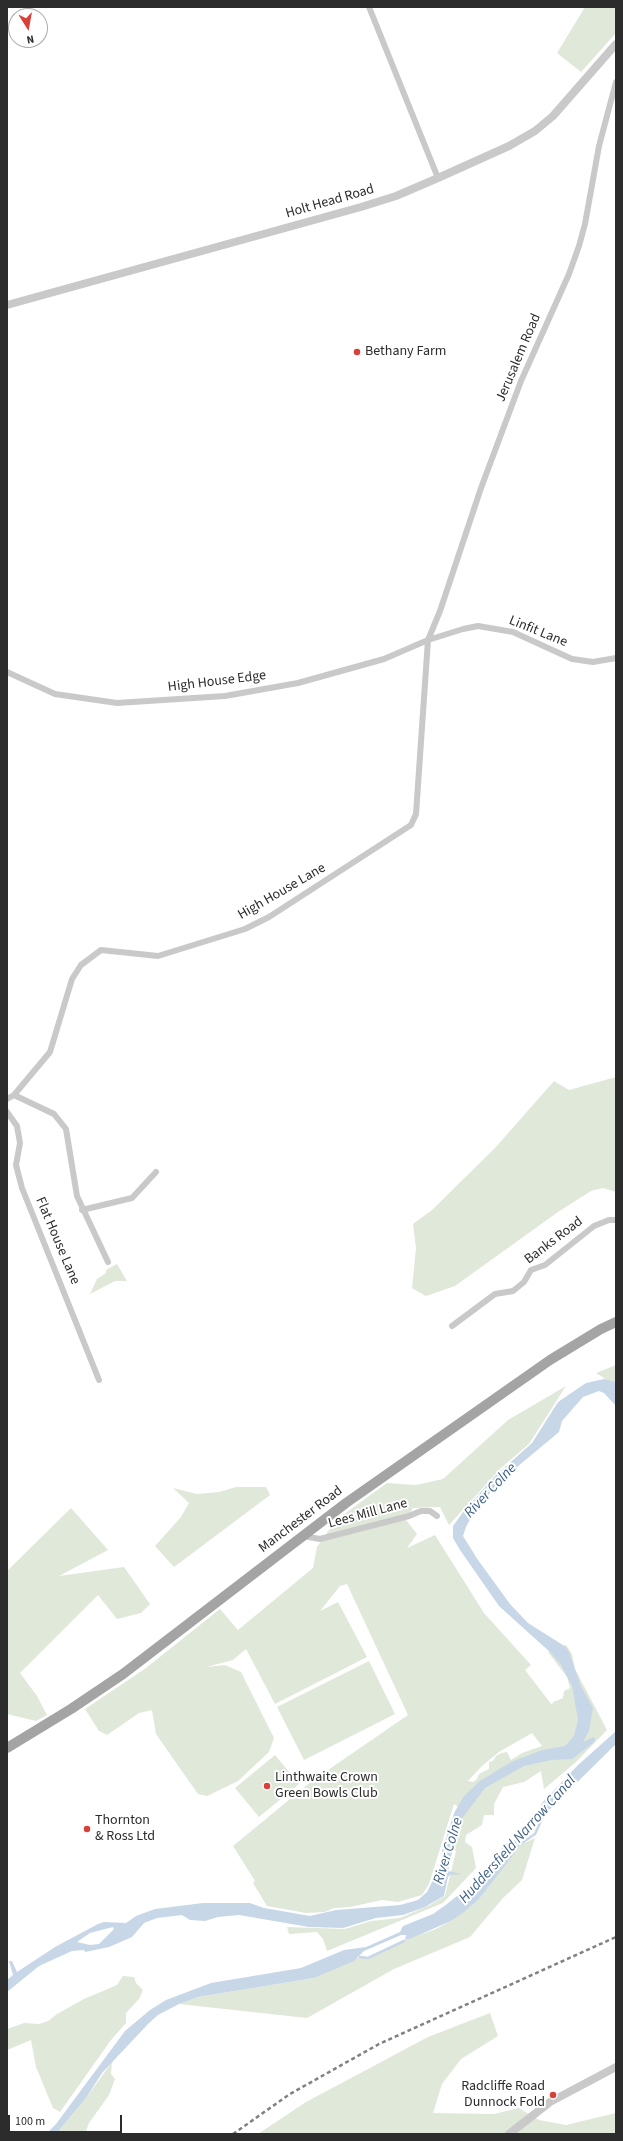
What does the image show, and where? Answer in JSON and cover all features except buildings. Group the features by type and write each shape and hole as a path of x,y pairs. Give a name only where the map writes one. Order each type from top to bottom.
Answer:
{"main road":[{"name":"Manchester Road","path":"7,1748 123,1674 346,1503 550,1360 601,1329 616,1322"}],"street":[{"path":"369,7 438,178"},
{"name":"Holt Head Road","path":"7,305 362,207 396,196 438,178 509,146 535,131 553,116 616,44"},
{"name":"Jerusalem Road","path":"428,640 440,611 482,488 521,381 570,274 585,224 599,146 616,82"},
{"name":"Linfit Lane","path":"428,640 478,626 513,632 572,659 593,662 616,658"},
{"name":"High House Edge","path":"7,672 55,694 117,704 225,696 298,683 384,659 428,640"},
{"name":"High House Lane","path":"7,1099 14,1095 50,1052 72,979 81,965 101,950 158,956 244,929 276,913 412,825 416,814 428,640"},
{"path":"14,1095 54,1114 66,1129 77,1196 82,1210 108,1262"},
{"name":"Flat House Lane","path":"7,1112 17,1126 19,1136 16,1165 22,1188 99,1380"},
{"path":"82,1210 132,1198 156,1172"},
{"name":"Banks Road","path":"452,1326 495,1294 513,1291 524,1282 532,1270 545,1265 580,1235 594,1226 609,1220 616,1220"},
{"name":"Lees Mill Lane","path":"303,1536 320,1539 409,1516 421,1511 430,1511 437,1516"},
{"path":"509,2134 550,2102 616,2067"}],"shaded area":[{"path":"585,7 616,7 616,33 581,72 557,53"},
{"path":"616,1077 616,1192 603,1188 591,1191 558,1212 455,1286 426,1296 412,1288 416,1248 413,1224 432,1210 495,1148 554,1081 569,1090"},
{"path":"117,1264 127,1281 115,1281 90,1294 97,1279 106,1273 106,1270"},
{"path":"616,1365 616,1386 596,1373"},
{"path":"566,1386 529,1444 501,1468 449,1525 440,1507 413,1508 406,1520 417,1534 407,1548 435,1535 484,1613 531,1665 525,1670 552,1705 553,1702 563,1698 564,1691 570,1688 567,1677 548,1652 566,1645 572,1654 575,1669 607,1730 576,1762 544,1789 541,1771 524,1782 503,1787 494,1804 494,1815 484,1815 482,1825 466,1835 465,1842 472,1847 476,1868 443,1903 327,1951 323,1939 317,1932 289,1934 287,1927 345,1929 371,1921 400,1918 430,1905 445,1896 456,1851 451,1849 461,1809 454,1804 429,1884 422,1895 398,1902 382,1900 350,1907 334,1908 325,1912 306,1913 267,1906 253,1883 255,1881 233,1846 312,1781 408,1715 347,1584 340,1586 320,1611 338,1602 367,1657 275,1704 246,1649 233,1660 206,1667 225,1665 241,1672 274,1738 269,1752 238,1781 207,1796 198,1794 156,1734 152,1710 139,1713 107,1735 99,1731 85,1709 146,1668 220,1609 238,1630 313,1568 317,1547 336,1520 387,1483 416,1485 443,1479 508,1420","holes":["532,1733 542,1746 522,1753 511,1760 507,1752 501,1753 496,1756 493,1761 489,1762 489,1769 479,1774 477,1779 473,1782 468,1781 482,1766 499,1752"]},
{"path":"236,1487 266,1487 270,1495 174,1567 155,1546 181,1517 189,1503 173,1488 197,1494 219,1492"},
{"path":"71,1508 108,1550 59,1576 124,1567 150,1604 141,1613 117,1619 98,1595 20,1673 37,1696 47,1715 36,1721 7,1714 7,1571"},
{"path":"369,1661 395,1714 304,1760 277,1707"},
{"name":"Linthwaite Crown Green Bowls Club","path":"275,1755 299,1784 259,1817 235,1788"},
{"path":"535,1838 522,1880 503,1898 470,1937 394,1969 307,2018 179,2004 198,1997 314,1978 360,1957 368,1958 405,1940 436,1929 451,1921 479,1899 513,1854 516,1847"},
{"path":"123,1976 134,1977 136,1983 143,1990 139,1999 126,2013 126,2023 111,2040 60,2112 53,2108 36,2067 31,2040 7,2050 7,2029 24,2023 39,2024 48,2021 57,2014 84,1999 117,1985"},
{"path":"490,2013 498,2036 461,2059 442,2084 433,2113 494,2114 519,2108 539,2120 566,2125 616,2113 616,2134 258,2134 306,2102 428,2037"},
{"path":"112,2062 111,2074 115,2079 109,2095 89,2123 85,2134 56,2134 86,2098"}],"water":[{"name":"River Colne","path":"604,1379 615,1382 616,1406 604,1393 599,1391 583,1397 562,1421 559,1432 499,1482 473,1514 463,1536 478,1560 510,1604 528,1623 566,1647 581,1686 593,1708 589,1731 583,1742 594,1737 595,1741 572,1759 551,1760 524,1766 485,1788 458,1824 448,1871 462,1874 450,1875 448,1877 444,1896 425,1907 403,1915 376,1918 343,1928 309,1927 239,1915 218,1917 205,1921 190,1920 182,1915 157,1918 144,1923 132,1937 109,1947 85,1952 84,1950 72,1951 39,1966 7,1992 7,1980 13,1975 9,1961 12,1961 17,1972 55,1947 98,1924 104,1922 126,1923 136,1916 155,1909 203,1903 250,1903 264,1908 310,1916 336,1910 400,1905 418,1900 427,1892 441,1864 442,1851 454,1813 464,1796 480,1781 511,1762 542,1750 565,1746 574,1736 578,1720 572,1686 561,1665 551,1653 499,1606 453,1538 453,1526 463,1512 495,1476 532,1443 558,1402 586,1383","holes":["113,1927 114,1929 99,1944 90,1945 77,1942 90,1933"]},
{"name":"Huddersfield Narrow Canal","path":"616,1731 616,1744 548,1811 542,1813 517,1843 514,1854 479,1899 464,1912 451,1921 412,1938 405,1940 406,1935 401,1935 364,1951 354,1961 314,1978 198,1997 179,2004 158,2015 102,2073 86,2098 56,2134 46,2134 56,2124 125,2031 150,2010 166,2000 211,1983 301,1968 344,1950 366,1947 400,1932 403,1926 433,1914 472,1884 506,1844 514,1841 539,1810 542,1803 577,1766"}],"waterway":[{"name":"Huddersfield Narrow Canal","path":"516,1847 535,1834 545,1812"},
{"path":"360,1957 368,1958 404,1941"}],"railway":[{"path":"233,2134 290,2094 379,2044 616,1937"}],"place":[{"name":"Bethany Farm","path":"357,352"},
{"name":"Linthwaite Crown Green Bowls Club","path":"267,1786"},
{"name":"Thornton & Ross Ltd","path":"87,1829"},
{"name":"Radcliffe Road Dunnock Fold","path":"553,2095"}]}
